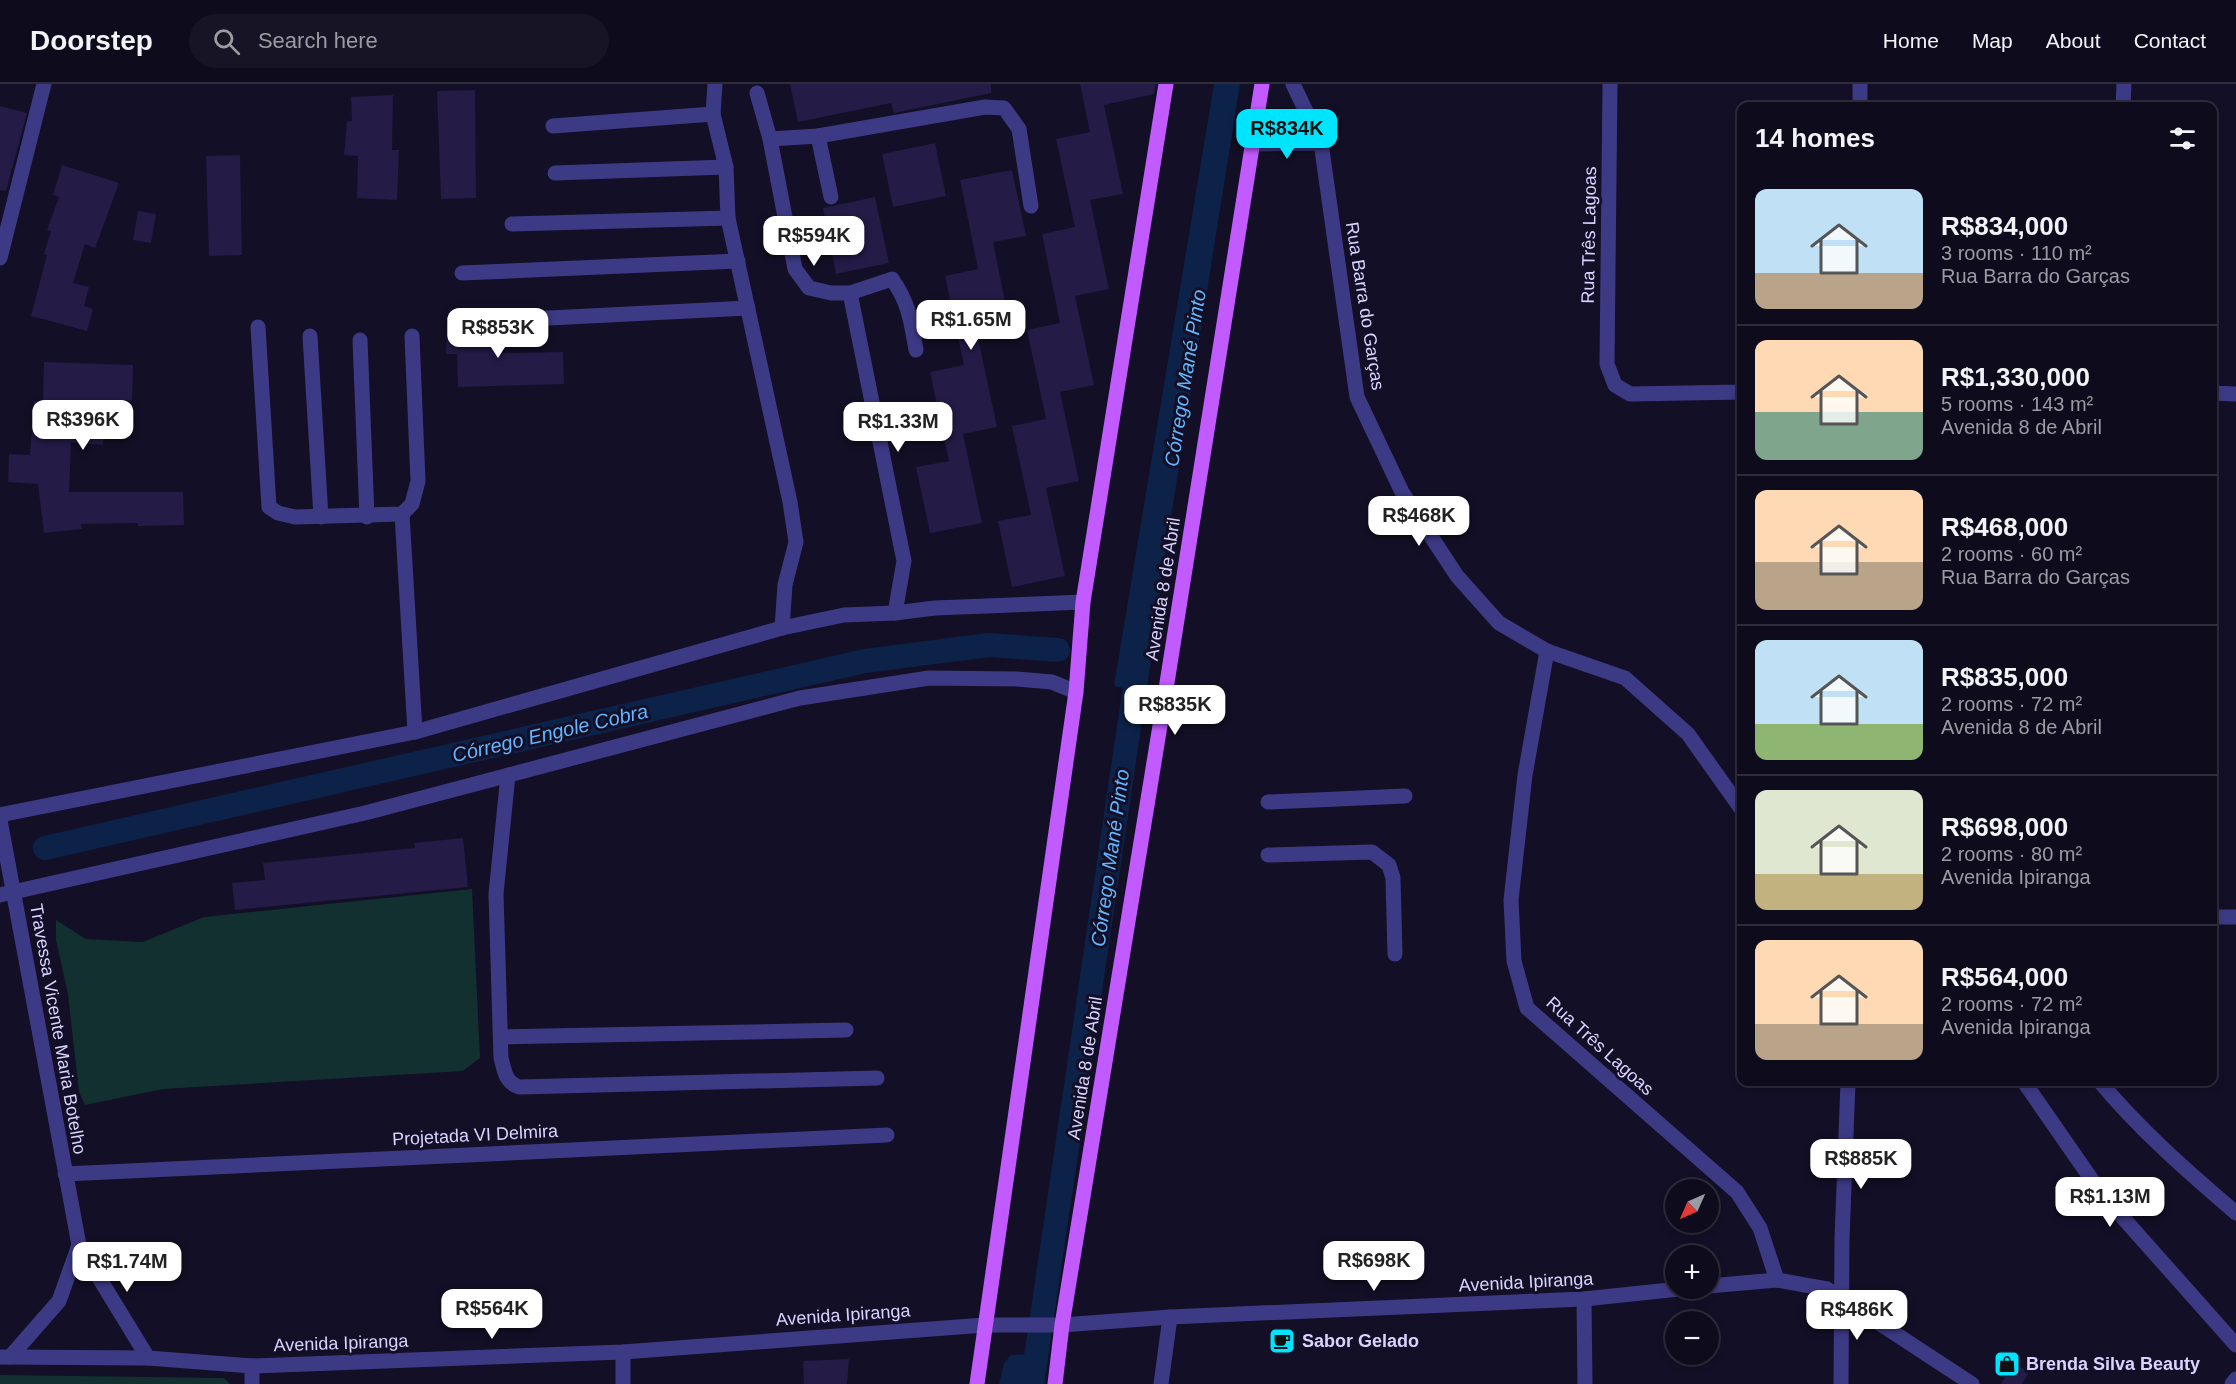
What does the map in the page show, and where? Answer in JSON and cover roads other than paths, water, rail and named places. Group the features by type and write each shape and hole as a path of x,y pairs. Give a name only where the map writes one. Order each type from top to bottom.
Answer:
{"main road":[{"path":"977,1384 989,1325 1076,692 1083,602 1166,84"},
{"name":"Avenida 8 de Abril","path":"1055,1384 1060,1325 1166,689 1262,84"}],"street":[{"path":"0,258 44,84"},
{"path":"715,84 713,114 726,167 728,218 790,502 796,542 785,585 782,628"},
{"name":"Rua Barra do Garças","path":"1293,84 1321,143 1357,397 1402,492 1457,576 1499,623 1547,651 1624,678 1688,734 1737,803"},
{"name":"Rua Três Lagoas","path":"1610,84 1607,364 1615,385 1630,394 1737,393"},
{"path":"1860,84 1860,102"},
{"path":"2123,102 2124,84"},
{"path":"757,93 770,139 795,269 809,288 831,293 850,293 892,279 909,307 916,350"},
{"path":"770,139 818,136 985,107 1004,108 1019,129 1031,206"},
{"path":"553,126 713,114"},
{"path":"818,136 831,197"},
{"path":"1253,144 1321,143"},
{"path":"555,172 726,167"},
{"path":"512,224 728,218"},
{"path":"462,273 738,261"},
{"path":"850,293 904,561 895,613"},
{"path":"529,319 748,308"},
{"path":"258,327 269,507 278,513 295,517 402,514 412,504 418,481 412,336"},
{"path":"310,336 321,517"},
{"path":"360,340 367,516"},
{"path":"2217,393 2236,394"},
{"path":"402,514 415,732"},
{"path":"0,815 415,732 782,628 844,615 895,613 935,608 1083,602"},
{"name":"Rua Três Lagoas","path":"1547,651 1525,775 1511,900 1514,961 1527,1008 1737,1192 1760,1228 1778,1280"},
{"path":"7,893 365,813 800,698 929,678 1052,682 1076,692"},
{"path":"508,775 496,894 501,1058 506,1077 512,1084 519,1087 877,1078"},
{"path":"1268,802 1405,796"},
{"name":"Travessa Vicente Maria Botelho","path":"0,820 7,893 79,1245 148,1358"},
{"path":"1268,855 1371,852 1389,865 1393,879 1395,954"},
{"path":"2217,917 2236,917"},
{"path":"501,1037 846,1030"},
{"path":"1840,1384 1848,1086"},
{"path":"2027,1086 2101,1193 2236,1345"},
{"path":"2103,1086 2178,1163 2236,1213"},
{"name":"Projetada VI Delmira","path":"65,1174 886,1135"},
{"path":"5,1357 59,1301 79,1245"},
{"path":"1719,1286 1778,1280 1827,1289 1972,1384"},
{"name":"Avenida Ipiranga","path":"5,1357 148,1358 252,1366 623,1352 989,1325 1060,1325 1170,1317 1584,1299 1665,1291"},
{"path":"1584,1299 1585,1384"},
{"path":"1161,1384 1170,1317"},
{"path":"623,1352 623,1384"},
{"path":"252,1366 252,1384"},
{"path":"2232,1384 2236,1379"}],"water":[{"name":"Córrego Mané Pinto","path":"1214,84 1240,84 1143,692 1114,686"},
{"path":"1033,1354 1041,1358 1043,1366 1041,1384 999,1384 1004,1363 1011,1355"}],"waterway":[{"name":"Córrego Engole Cobra","path":"45,848 865,661 989,645 1058,650"},
{"name":"Córrego Mané Pinto","path":"1032,1384 1139,659"}],"place":[{"name":"Sabor Gelado","path":"1282,1341"},
{"name":"Brenda Silva Beauty","path":"2007,1364"}]}
